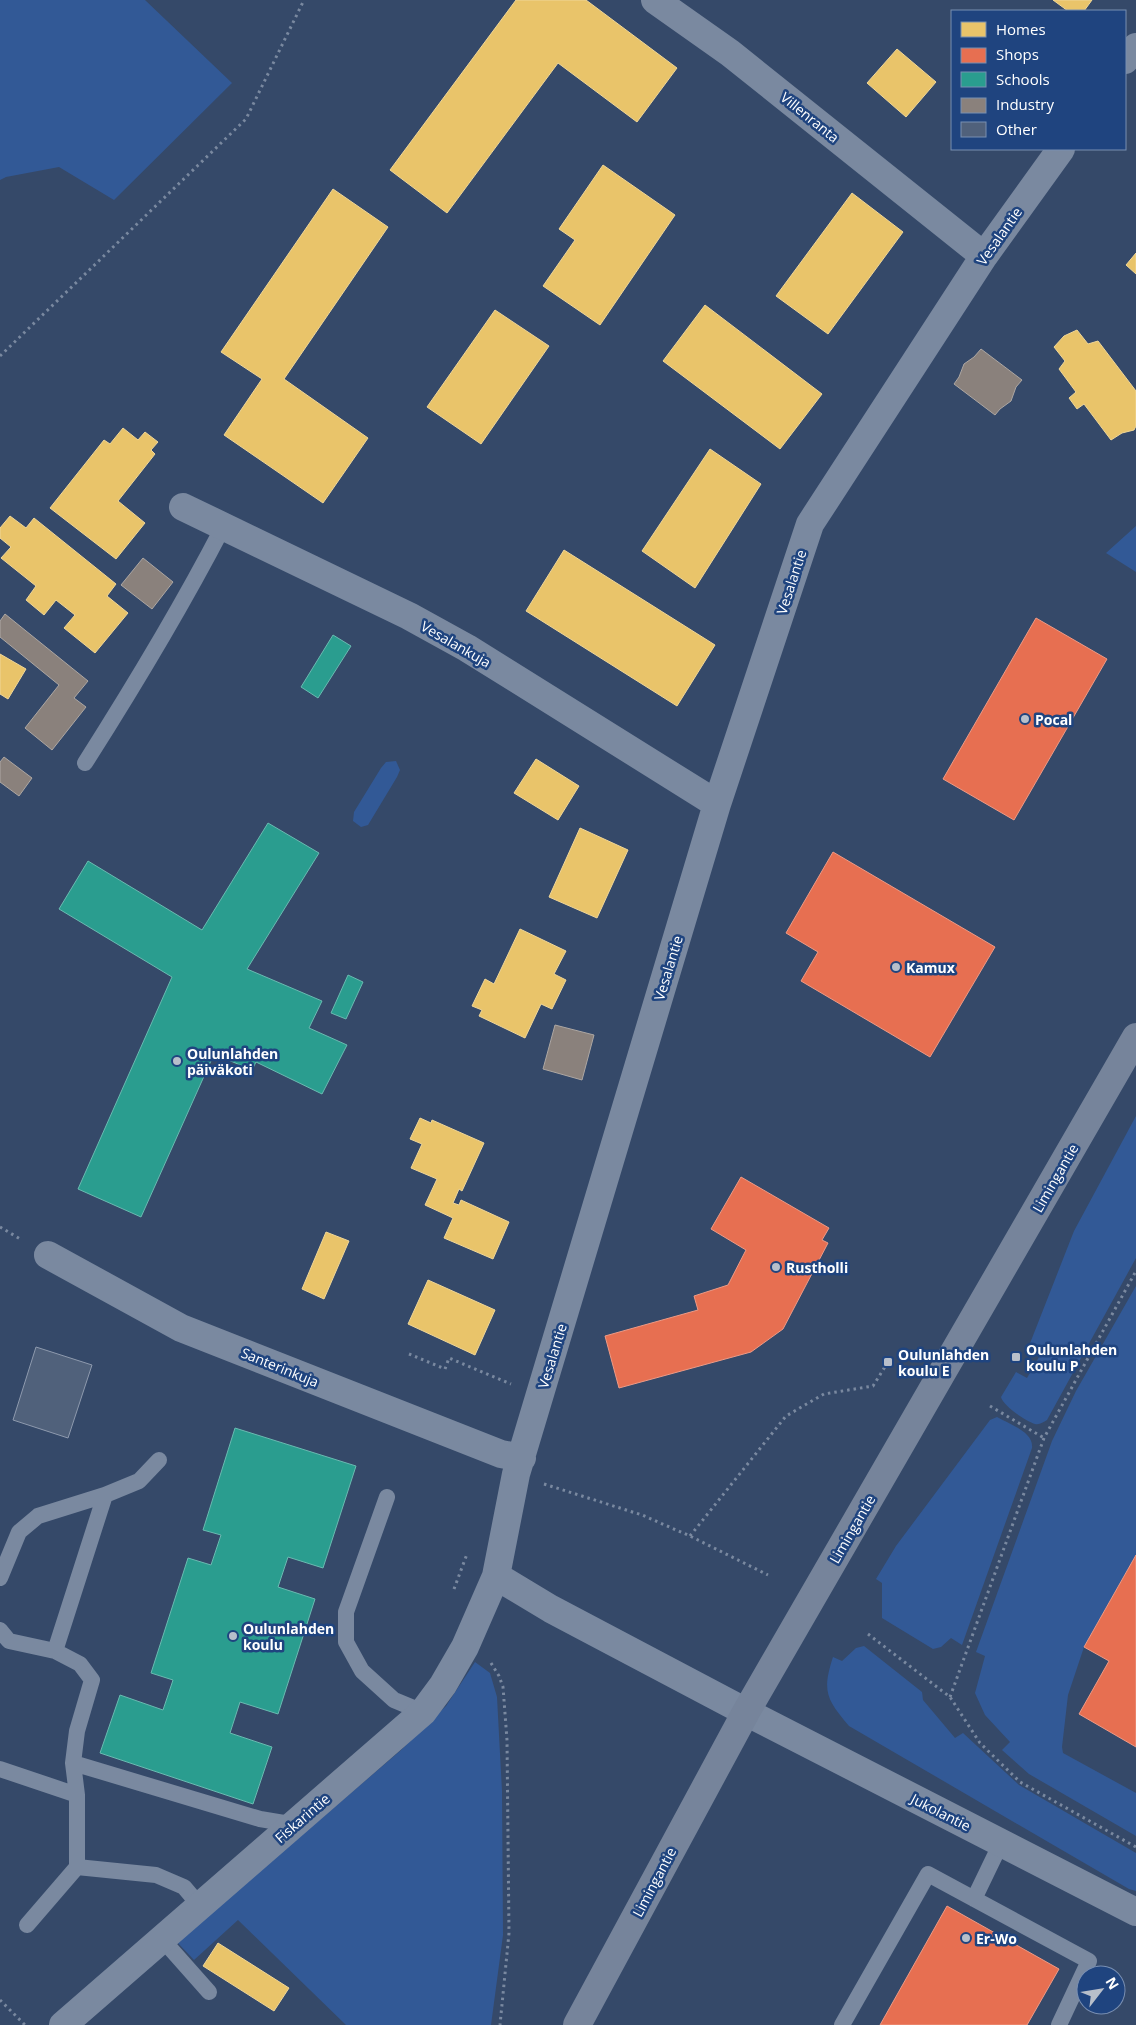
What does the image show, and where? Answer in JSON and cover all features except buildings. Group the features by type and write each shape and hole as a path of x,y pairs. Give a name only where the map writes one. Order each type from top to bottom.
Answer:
{"main road":[{"name":"Limingantie","path":"577,2025 746,1712 1136,1037"}],"street":[{"name":"Villenranta","path":"655,0 730,53 984,256"},
{"path":"1126,59 1136,47"},
{"name":"Vesalantie","path":"496,1576 519,1466 717,804 810,524 984,256 1059,150"},
{"name":"Vesalankuja","path":"183,507 395,609 467,648 717,804"},
{"name":"Santerinkuja","path":"48,1255 181,1328 501,1454 519,1466"},
{"path":"496,1576 551,1609 746,1712"},
{"name":"Fiskarintie","path":"64,2025 162,1938 296,1825 423,1712 443,1685 465,1647 496,1576"},
{"name":"Jukolantie","path":"746,1712 1136,1912"}],"lane":[{"path":"85,764 194,583 223,526"},
{"path":"0,1578 19,1532 38,1516 105,1495 139,1481 159,1460"},
{"path":"56,1651 105,1495"},
{"path":"387,1497 346,1612 346,1642 362,1671 375,1683 394,1700 423,1712"},
{"path":"0,1630 9,1642 56,1651 80,1664 92,1680 76,1732 74,1762 77,1795 78,1867 27,1925"},
{"path":"74,1762 260,1819 296,1825"},
{"path":"0,1769 77,1795"},
{"path":"974,1899 1001,1843"},
{"path":"78,1867 156,1875 184,1887 200,1906"},
{"path":"842,2025 928,1874 1089,1961 1059,2025"},
{"path":"162,1938 209,1992"}],"path":[{"path":"0,356 246,119 304,0"},
{"path":"950,1697 1044,1438 1136,1271"},
{"path":"409,1354 445,1368 449,1358 515,1386"},
{"path":"690,1536 786,1416 824,1394 874,1386 888,1362"},
{"path":"990,1406 1044,1438"},
{"path":"519,1466 690,1536 768,1575"},
{"path":"868,1634 950,1697 980,1743 1020,1782 1136,1847"},
{"path":"465,1647 482,1655 494,1666 503,1687 507,1740 509,1933 500,2025"},
{"path":"0,2000 25,2025"}],"shaded area":[{"path":"0,0 145,0 232,83 114,200 59,167 6,177 0,180"},
{"path":"1136,526 1136,572 1106,553"},
{"path":"396,761 400,770 397,777 368,825 361,827 353,821 354,812 381,768 386,762"},
{"path":"1136,1116 1136,1258 1047,1420 1040,1424 1035,1424 1016,1413 1006,1405 1001,1397 1016,1372 1027,1378 1039,1357 1027,1351 1074,1231"},
{"path":"1136,1286 1136,1555 1084,1647 1068,1695 1062,1747 1063,1753 1136,1793 1136,1836 1029,1774 1002,1750 1010,1742 985,1715 975,1693 985,1656 976,1652 1052,1441 1076,1391"},
{"path":"997,1417 1025,1433 1032,1442 1032,1448 962,1645 951,1638 941,1647 933,1649 882,1618 882,1583 876,1579 896,1546 990,1420"},
{"path":"864,1646 922,1692 923,1700 955,1738 963,1733 1019,1785 1136,1853 1136,1891 1129,1889 849,1726 831,1701 827,1687 828,1678 833,1657 842,1661 856,1648"},
{"path":"475,1662 490,1673 497,1697 502,1791 503,1935 491,2025 346,2025 238,1920 194,1960 177,1942 400,1751 446,1706"}],"place":[{"name":"Pocal","path":"1025,719"},
{"name":"Kamux","path":"896,967"},
{"name":"Oulunlahden päiväkoti","path":"177,1061"},
{"name":"Rustholli","path":"776,1267"},
{"name":"Oulunlahden koulu P","path":"1016,1357"},
{"name":"Oulunlahden koulu E","path":"888,1362"},
{"name":"Oulunlahden koulu","path":"233,1636"},
{"name":"Er-Wo","path":"966,1938"}]}
